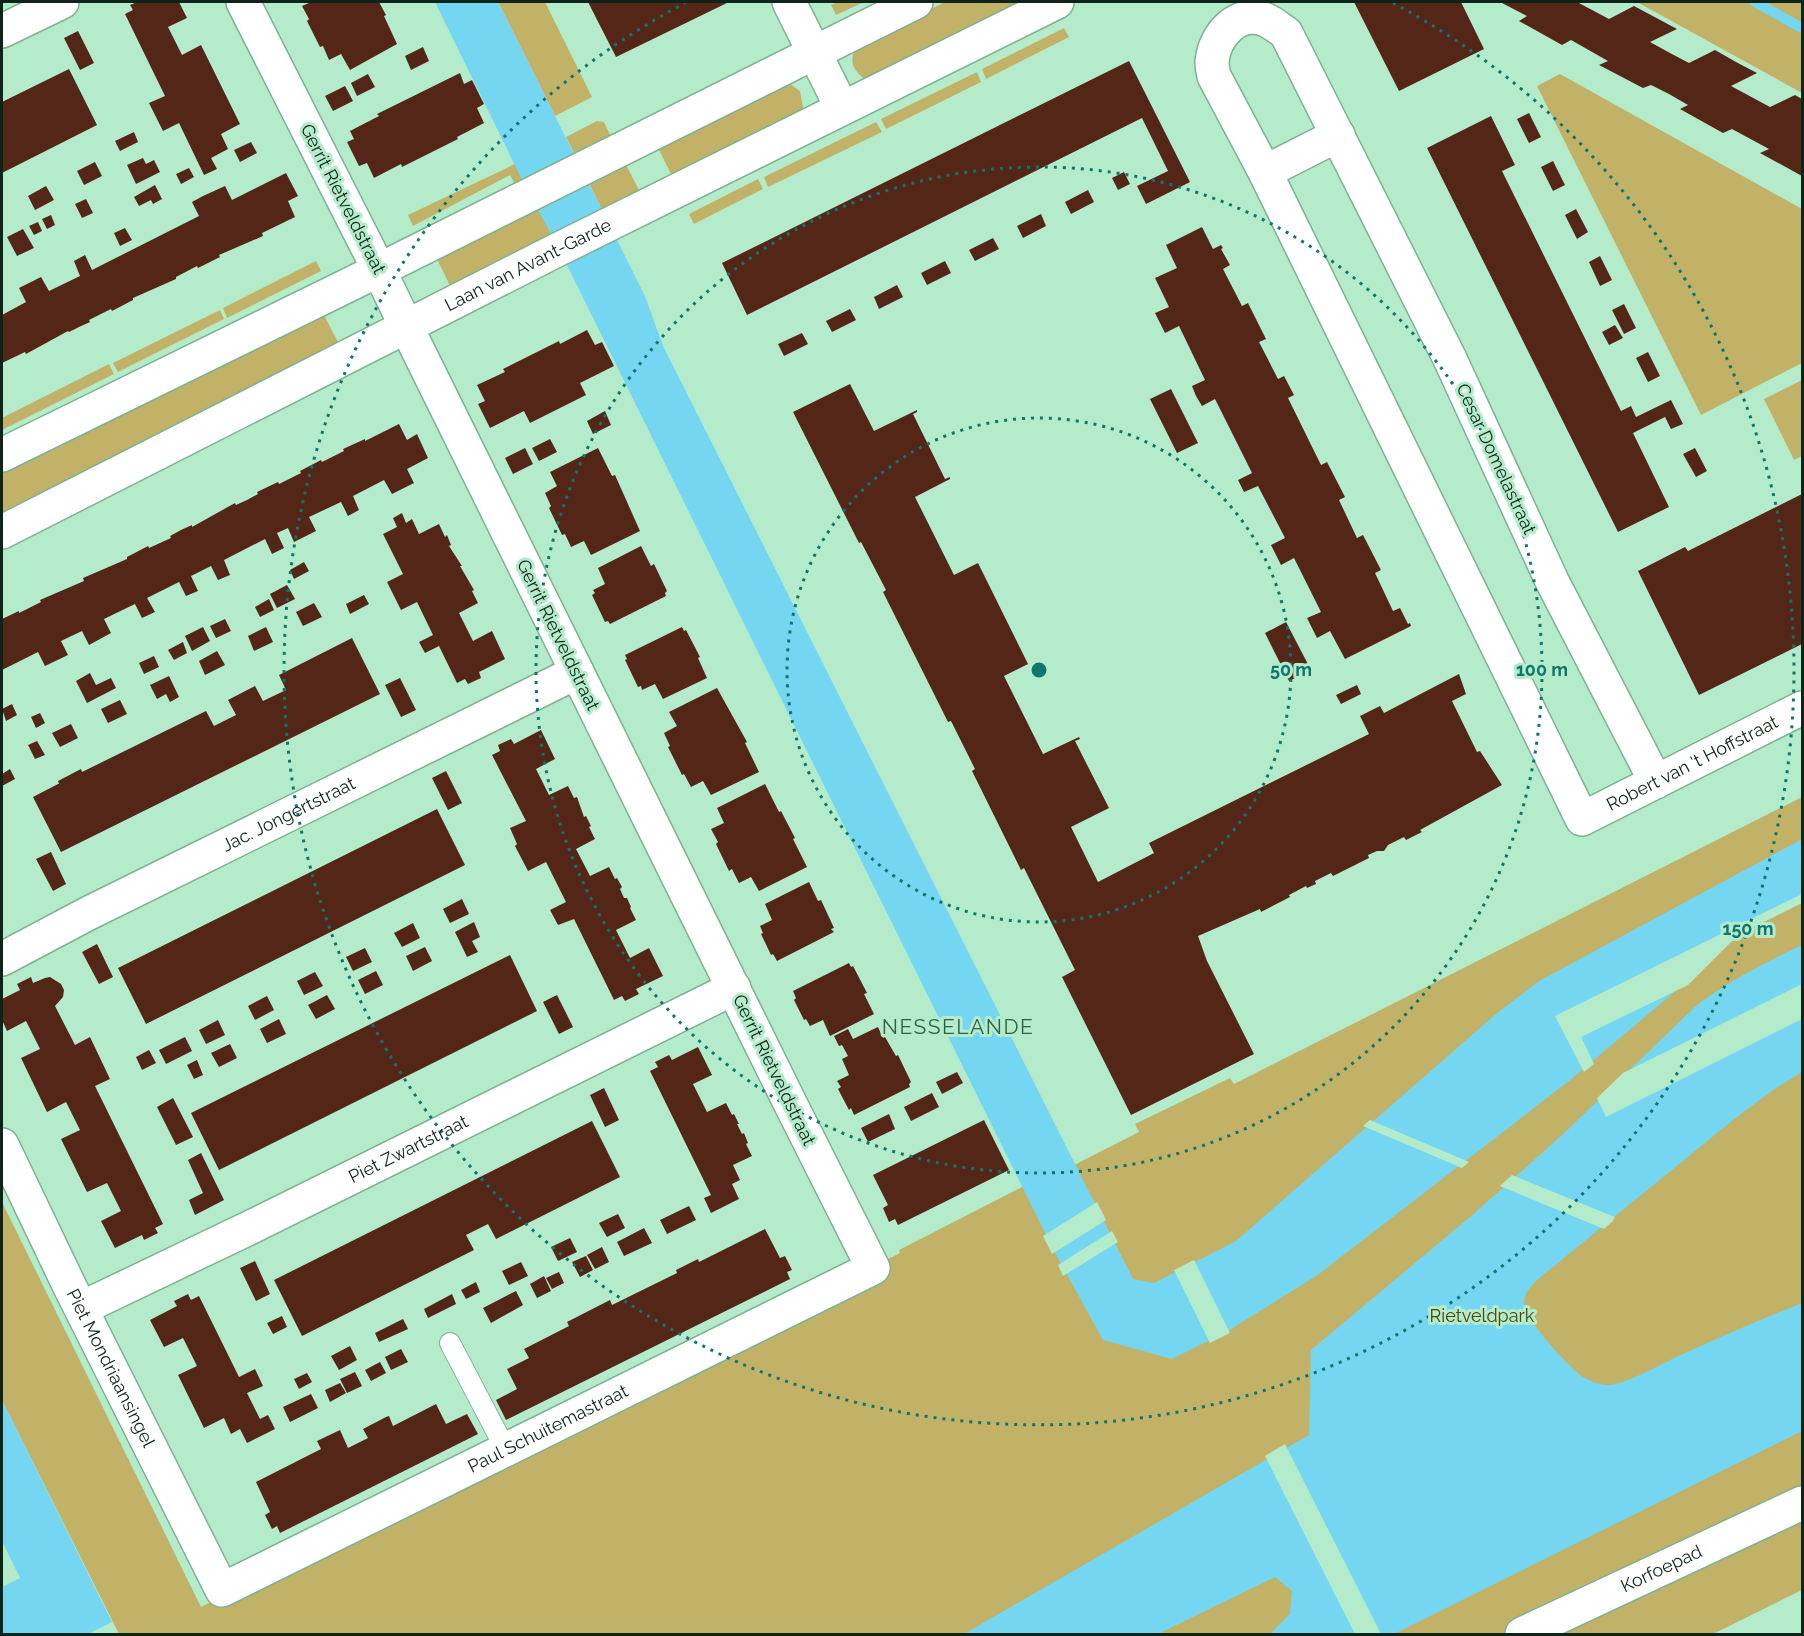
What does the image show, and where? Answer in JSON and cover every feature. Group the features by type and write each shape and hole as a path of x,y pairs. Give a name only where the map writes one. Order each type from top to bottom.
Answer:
{"street":[{"path":"2,31 62,2"},
{"name":"Gerrit Rietveldstraat","path":"243,2 379,270 873,1268"},
{"path":"789,2 842,108"},
{"path":"2,455 916,2"},
{"name":"Laan van Avant-Garde","path":"2,532 610,223 1057,2"},
{"name":"Cesar Domelastraat","path":"1582,819 1265,172 1214,76 1212,62 1218,39 1225,29 1230,11 1266,20 1286,33 1450,359 1552,581 1656,782"},
{"path":"1265,172 1338,135"},
{"name":"Jac. Jongertstraat","path":"2,959 87,914 577,672"},
{"name":"Robert van 't Hoffstraat","path":"1582,819 1803,708"},
{"name":"Piet Zwartstraat","path":"82,1308 734,988"},
{"name":"Piet Mondriaansingel","path":"2,1144 222,1590"},
{"name":"Paul Schuitemastraat","path":"222,1590 873,1268"},
{"name":"Korfoepad","path":"1522,1635 1803,1503"}],"lane":[{"path":"450,1343 506,1450"}],"green space":[{"path":"498,2 545,2 592,97 555,116"},
{"path":"838,2 864,2 836,15 831,5"},
{"path":"945,2 1035,2 867,80 858,73 852,59 861,44"},
{"path":"1637,2 1802,2 1802,93"},
{"path":"1064,28 1069,37 986,79 982,69"},
{"path":"977,72 981,82 886,129 881,119"},
{"path":"1560,74 1802,209 1802,363 1701,415 1537,86"},
{"path":"781,83 790,84 800,91 803,108 797,117 675,182 656,144"},
{"path":"597,121 604,122 614,143 578,161 566,137"},
{"path":"876,122 882,132 768,187 764,177"},
{"path":"623,159 643,198 606,218 586,177"},
{"path":"515,164 524,184 517,188 510,175 413,226 408,215"},
{"path":"758,179 763,189 694,224 689,214"},
{"path":"537,206 555,241 453,292 435,255"},
{"path":"316,261 321,271 227,318 223,308"},
{"path":"220,310 224,319 118,372 113,363"},
{"path":"322,311 341,348 2,516 2,470"},
{"path":"109,364 114,374 2,430 2,418"},
{"path":"1802,380 1802,456 1794,460 1764,399"},
{"name":"Rietveldpark","path":"1802,797 1802,1590 1713,1634 119,1634 2,1400 2,1202 201,1607 900,1253 899,1250 1022,1187 1025,1190 1139,1132 1135,1124 1230,1078 1234,1084"}],"water":[{"path":"435,2 498,2 645,296 663,346 1133,1279 1154,1283 1236,1241 1496,1014 1539,981 1802,839 1802,900 1729,940 1685,983 1569,1081 1319,1274 1228,1331 1172,1359 1103,1340 1054,1251"},
{"path":"1802,945 1802,1072 1733,1120 1537,1280 1530,1287 1524,1303 1526,1311 1539,1331 1576,1372 1592,1382 1609,1385 1636,1377 1714,1340 1802,1303 1802,1431 1394,1634 1267,1634 1271,1633 1290,1614 1292,1591 1275,1577 1158,1634 964,1634 1309,1435 1311,1350 1470,1217 1561,1136 1697,1005 1748,972"},
{"path":"2,1400 112,1622 88,1634 2,1634 2,1587 20,1578 2,1541"}],"pier":[{"path":"1802,894 1802,903 1750,929 1731,942 1688,985 1581,1037 1594,1064 1584,1072 1555,1016"},
{"path":"1802,984 1802,1019 1606,1117 1597,1098 1623,1073"},
{"path":"1370,1120 1469,1162 1462,1168 1363,1126"},
{"path":"1512,1175 1615,1217 1604,1229 1500,1186"},
{"path":"1097,1202 1106,1220 1052,1254 1043,1236"},
{"path":"1112,1231 1118,1242 1063,1276 1058,1265"},
{"path":"1194,1260 1230,1333 1210,1343 1174,1270"},
{"path":"1285,1444 1381,1634 1355,1634 1265,1456"}],"building":[{"path":"137,2 179,2 187,18 168,27 182,55 201,45 240,124 221,134 228,149 211,158 217,169 204,175 179,123 163,131 149,103 165,96 125,14 133,10 130,5"},
{"path":"311,2 379,2 397,44 350,70 341,54 329,60 307,21 309,19 302,6"},
{"path":"588,2 729,2 616,57"},
{"path":"1354,2 1461,2 1484,49 1399,91"},
{"path":"1500,2 1577,2 1609,19 1634,6 1677,29 1650,42 1670,53 1689,63 1715,50 1757,73 1731,86 1770,107 1795,95 1802,99 1802,176 1760,153 1769,149 1732,129 1723,133 1680,109 1688,105 1669,94 1651,85 1643,88 1599,65 1608,61 1571,40 1562,45 1519,21 1527,16"},
{"path":"78,31 94,63 80,70 64,38"},
{"path":"423,47 429,61 411,70 405,56"},
{"path":"1129,61 1190,182 1146,204 1137,186 1168,171 1142,118 747,315 722,263"},
{"path":"69,69 97,125 2,173 2,102"},
{"path":"460,73 464,84 472,80 484,104 477,108 484,123 457,137 458,139 402,167 401,164 374,178 367,163 359,166 347,142 354,139 350,131 379,116 377,114"},
{"path":"368,74 375,87 357,96 351,83"},
{"path":"345,86 353,101 333,111 325,96"},
{"path":"1529,113 1541,137 1529,143 1517,119"},
{"path":"1491,116 1515,165 1502,171 1621,411 1631,406 1636,417 1671,400 1683,424 1671,429 1665,417 1633,433 1669,507 1618,532 1427,148"},
{"path":"134,132 138,142 120,151 115,141"},
{"path":"251,142 257,153 240,162 234,150"},
{"path":"143,158 146,164 154,160 160,172 136,184 127,165"},
{"path":"1553,161 1565,185 1553,191 1541,167"},
{"path":"95,162 102,176 84,185 77,171"},
{"path":"189,168 194,177 181,184 176,174"},
{"path":"1124,172 1130,184 1118,190 1112,178"},
{"path":"286,173 298,196 288,201 295,217 262,233 263,236 219,255 220,257 133,298 112,311 111,309 89,320 90,322 26,354 25,352 2,363 2,315 26,302 19,288 41,277 49,291 80,276 74,261 85,255 92,270 199,216 192,202 203,196 225,186 232,200"},
{"path":"155,185 162,199 153,204 151,200 139,206 134,197"},
{"path":"46,186 54,200 35,210 28,196"},
{"path":"1088,190 1094,202 1071,214 1065,202"},
{"path":"86,199 93,213 82,218 75,204"},
{"path":"1576,209 1588,232 1577,239 1565,215"},
{"path":"1041,214 1046,226 1023,238 1017,226"},
{"path":"51,215 55,225 47,229 42,219"},
{"path":"38,222 42,231 34,235 29,226"},
{"path":"1202,227 1213,249 1221,245 1223,248 1221,249 1230,265 1223,269 1242,306 1248,303 1266,339 1259,342 1278,379 1284,376 1294,395 1288,398 1321,465 1327,462 1345,497 1339,500 1357,538 1363,535 1381,570 1375,573 1393,611 1400,608 1411,626 1345,659 1330,631 1317,638 1307,618 1321,612 1294,558 1281,565 1271,545 1285,538 1258,486 1244,492 1238,480 1252,473 1215,399 1202,406 1196,396 1192,386 1205,380 1179,326 1165,333 1155,313 1169,307 1155,278 1177,268 1166,245"},
{"path":"125,228 132,240 120,246 114,233"},
{"path":"23,229 34,248 17,256 7,237"},
{"path":"993,238 999,249 975,261 969,250"},
{"path":"1600,256 1612,280 1600,286 1589,262"},
{"path":"945,261 951,273 927,285 921,273"},
{"path":"897,285 903,297 879,309 874,297"},
{"path":"1624,304 1636,328 1624,334 1612,310"},
{"path":"850,309 856,320 832,332 826,321"},
{"path":"1615,325 1623,338 1609,345 1602,332"},
{"path":"587,330 595,345 602,342 614,366 580,383 586,395 530,423 524,411 490,428 478,404 485,401 477,385 505,372 503,369 559,341 560,344"},
{"path":"802,333 808,344 784,356 778,344"},
{"path":"1648,352 1660,376 1648,382 1636,358"},
{"path":"850,384 874,431 917,410 913,414 945,479 950,477 950,479 915,497 954,575 978,563 1028,664 1004,676 1043,754 1079,737 1080,739 1075,741 1109,808 1071,827 1098,882 1154,853 1149,843 1369,734 1360,716 1380,706 1384,713 1459,674 1466,694 1452,701 1477,752 1480,751 1502,785 1420,830 1422,832 1388,845 1384,851 1368,855 1369,858 1333,876 1331,873 1315,881 1316,884 1307,888 1306,886 1261,912 1260,909 1198,936 1207,961 1254,1054 1131,1115 1062,977 1075,970 1024,868 1021,870 972,771 975,769 951,721 948,722 883,592 886,590 861,542 859,543 793,412"},
{"path":"1171,389 1198,443 1177,453 1150,399"},
{"path":"605,411 611,425 593,434 587,421"},
{"path":"399,424 407,440 417,434 428,458 407,469 414,483 392,494 384,480 353,496 359,510 348,516 341,502 309,517 316,531 294,542 288,528 277,533 284,548 272,554 265,539 224,560 230,575 218,580 211,566 191,576 198,591 186,596 179,582 147,598 155,612 142,618 135,604 104,619 111,633 89,645 82,631 61,641 68,655 45,666 38,652 2,670 2,619 84,581 83,578 127,559 148,546 149,548 171,538 170,536 181,530 192,525 192,527 235,503 236,505 247,500 258,494 257,492 301,473 300,471 321,460 322,462 344,451 343,449"},
{"path":"550,439 557,452 539,461 532,448"},
{"path":"525,448 533,464 513,474 505,458"},
{"path":"598,448 612,476 615,475 640,531 591,555 584,541 571,547 565,534 562,535 549,508 551,506 545,493 557,486 550,472"},
{"path":"1695,448 1707,471 1696,477 1683,454"},
{"path":"1802,494 1802,644 1699,695 1638,571 1685,547 1688,551"},
{"path":"402,513 406,523 412,519 419,534 439,524 445,537 447,535 451,545 449,546 462,566 460,566 474,590 472,591 478,603 459,613 473,641 492,631 505,659 479,672 481,678 468,684 465,679 457,683 439,646 425,653 419,642 433,635 417,602 401,610 387,582 403,574 383,534 397,527 393,518"},
{"path":"641,546 651,566 654,564 667,591 666,596 610,624 608,621 605,622 592,595 595,593 593,590 605,584 598,568"},
{"path":"304,562 309,571 294,579 290,570"},
{"path":"287,585 295,599 277,608 270,594"},
{"path":"364,595 369,604 350,614 346,604"},
{"path":"269,599 274,610 260,617 255,607"},
{"path":"314,603 322,617 303,626 296,612"},
{"path":"225,619 231,631 216,638 210,626"},
{"path":"1286,622 1311,670 1289,681 1265,633"},
{"path":"203,627 210,641 192,651 185,636"},
{"path":"266,627 273,642 254,651 248,636"},
{"path":"682,627 684,631 686,630 700,657 698,658 707,678 663,699 655,684 642,690 641,686 638,687 625,660 627,659 625,655"},
{"path":"352,638 380,694 61,852 33,797 59,784 58,781 81,769 82,772 206,711 214,726 236,715 228,700 255,686 263,701 286,690 279,675"},
{"path":"183,642 187,653 174,660 168,650"},
{"path":"217,651 225,665 205,675 199,661"},
{"path":"154,656 159,667 144,674 139,663"},
{"path":"90,673 96,685 111,678 116,688 87,703 76,681"},
{"path":"169,676 179,697 170,702 166,694 157,699 150,685"},
{"path":"400,678 416,710 401,717 385,685"},
{"path":"1357,685 1361,694 1341,704 1336,695"},
{"path":"717,688 747,742 745,743 759,772 711,795 703,781 691,787 684,774 682,775 668,747 670,746 664,733 677,726 669,712"},
{"path":"120,700 127,714 108,723 101,709"},
{"path":"12,704 17,715 6,721 2,709"},
{"path":"40,713 45,723 36,728 31,717"},
{"path":"71,724 78,738 60,747 52,733"},
{"path":"541,730 555,759 536,769 549,795 568,786 574,798 577,797 595,839 576,849 590,876 609,867 615,879 617,878 624,898 627,898 636,920 616,930 630,958 649,948 663,976 636,989 639,994 625,1001 622,996 614,1000 574,919 558,925 550,910 566,902 546,862 528,871 515,846 517,844 510,828 526,821 492,755 500,751 498,745 511,739 514,744"},
{"path":"37,741 45,755 35,759 28,745"},
{"path":"10,769 15,779 2,786 2,774"},
{"path":"446,771 462,803 448,810 432,778"},
{"path":"765,784 795,838 793,839 807,867 759,891 751,877 739,883 732,869 729,871 711,829 724,823 717,808"},
{"path":"437,809 465,865 146,1024 118,968"},
{"path":"51,852 66,884 53,891 36,859"},
{"path":"809,882 818,901 821,900 834,932 777,961 773,954 771,955 761,934 763,933 760,926 772,920 765,904"},
{"path":"462,899 469,914 450,923 443,909"},
{"path":"474,922 480,937 472,941 478,952 467,957 455,932"},
{"path":"413,923 420,938 402,947 394,933"},
{"path":"97,944 113,977 99,984 82,952"},
{"path":"425,947 432,961 413,971 406,956"},
{"path":"365,948 372,962 353,971 346,957"},
{"path":"510,955 537,1011 219,1170 191,1113"},
{"path":"849,963 851,967 853,966 867,993 864,994 874,1014 830,1036 823,1020 810,1026 806,1019 804,1020 794,1000 796,998 793,991"},
{"path":"376,971 383,985 365,994 358,980"},
{"path":"315,972 323,986 304,995 297,981"},
{"path":"31,977 33,983 50,977 61,984 64,990 63,997 55,1006 75,1045 90,1037 110,1079 95,1086 163,1224 155,1228 158,1233 144,1240 142,1235 115,1248 101,1221 121,1211 107,1183 87,1192 61,1139 80,1130 66,1102 47,1112 21,1058 40,1049 26,1021 7,1031 2,1020 2,999 20,990 17,984"},
{"path":"327,995 335,1009 316,1019 308,1005"},
{"path":"557,995 573,1027 559,1034 543,1002"},
{"path":"267,996 274,1010 255,1020 248,1006"},
{"path":"279,1019 286,1034 267,1043 260,1029"},
{"path":"218,1020 225,1035 206,1044 199,1030"},
{"path":"878,1027 883,1038 885,1037 896,1056 898,1055 911,1082 910,1087 854,1115 838,1089 841,1087 837,1081 849,1075 842,1059 848,1056 834,1036 848,1029 853,1039"},
{"path":"185,1037 192,1051 166,1064 159,1050"},
{"path":"230,1044 237,1058 219,1067 211,1053"},
{"path":"698,1047 712,1075 693,1084 707,1112 726,1103 732,1115 734,1114 742,1134 744,1133 752,1156 733,1165 740,1180 732,1184 739,1199 711,1213 704,1198 711,1195 650,1071 658,1067 655,1062 669,1055 672,1060"},
{"path":"149,1050 156,1063 142,1070 136,1057"},
{"path":"197,1060 203,1075 194,1079 187,1065"},
{"path":"957,1072 963,1083 942,1094 936,1082"},
{"path":"604,1088 619,1120 605,1127 590,1095"},
{"path":"932,1093 939,1107 911,1121 904,1107"},
{"path":"173,1098 193,1137 176,1145 157,1107"},
{"path":"889,1114 895,1129 868,1142 861,1128"},
{"path":"984,1120 1009,1170 898,1225 895,1219 889,1222 883,1208 888,1205 873,1175"},
{"path":"592,1121 620,1177 496,1239 488,1224 466,1235 474,1250 302,1336 274,1280"},
{"path":"201,1153 224,1200 195,1215 189,1200 203,1193 188,1160"},
{"path":"689,1206 696,1220 667,1234 660,1220"},
{"path":"618,1214 625,1228 607,1237 599,1223"},
{"path":"644,1228 652,1243 624,1256 617,1242"},
{"path":"765,1229 780,1258 785,1256 792,1270 787,1272 790,1279 506,1420 496,1400 517,1389 507,1369 529,1358 524,1349 569,1326 567,1322 610,1300 612,1305 677,1273 676,1270 698,1259 699,1262"},
{"path":"570,1238 577,1252 558,1261 551,1247"},
{"path":"602,1247 609,1262 595,1269 587,1255"},
{"path":"586,1256 593,1270 580,1277 572,1262"},
{"path":"255,1261 270,1294 256,1301 240,1268"},
{"path":"521,1262 528,1276 509,1285 502,1271"},
{"path":"559,1272 564,1283 552,1289 546,1278"},
{"path":"544,1276 551,1291 537,1298 530,1284"},
{"path":"476,1282 480,1292 466,1299 461,1290"},
{"path":"516,1291 523,1305 491,1323 483,1308"},
{"path":"188,1294 191,1300 199,1296 239,1377 255,1369 263,1386 247,1393 260,1419 268,1415 275,1429 247,1443 240,1429 231,1434 224,1418 204,1428 178,1375 197,1366 183,1338 164,1347 150,1320 177,1306 174,1301"},
{"path":"452,1294 456,1304 428,1318 424,1309"},
{"path":"282,1316 287,1327 273,1334 267,1323"},
{"path":"403,1319 408,1329 379,1342 375,1333"},
{"path":"350,1346 357,1360 339,1370 331,1356"},
{"path":"401,1349 408,1362 391,1370 385,1357"},
{"path":"380,1362 386,1373 371,1381 365,1370"},
{"path":"355,1372 362,1386 347,1393 340,1379"},
{"path":"307,1373 312,1382 299,1389 294,1379"},
{"path":"340,1383 346,1393 330,1402 325,1390"},
{"path":"311,1394 318,1408 290,1422 283,1407"},
{"path":"436,1404 446,1424 467,1414 478,1434 280,1533 277,1526 272,1529 265,1515 270,1512 256,1482 321,1449 317,1441 340,1430 348,1448 368,1438 363,1429 386,1417 389,1416 393,1426"}],"waterway":[{"path":"1755,2 1802,28"}],"district":[{"name":"NESSELANDE","path":"958,1027"}]}
